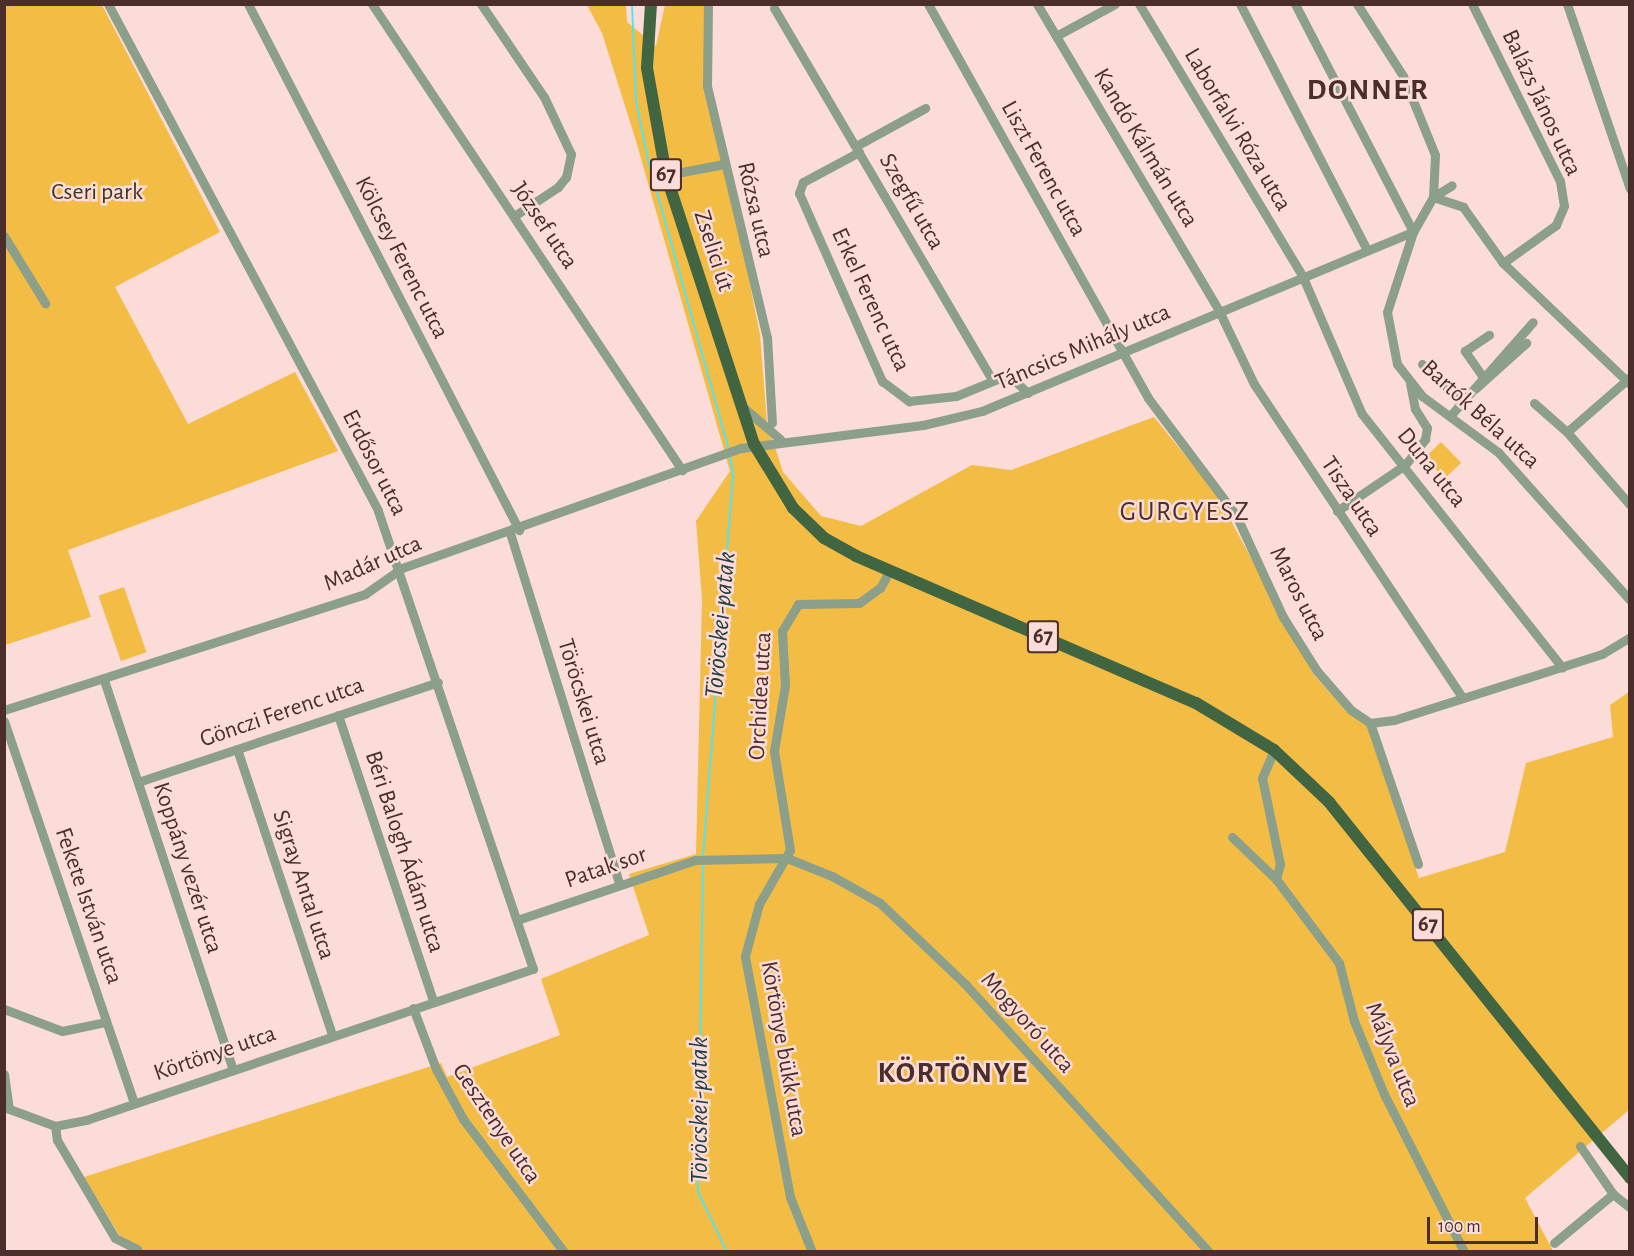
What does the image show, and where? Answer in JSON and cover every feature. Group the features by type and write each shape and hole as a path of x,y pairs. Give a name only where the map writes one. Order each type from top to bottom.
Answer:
{"main road":[{"name":"Zselici út","path":"651,4 646,68 666,175 739,402"},
{"name":"67","path":"739,402 754,444 776,486 813,528 889,572 1196,703 1274,750 1329,801 1629,1178"}],"street":[{"name":"Erdősor utca","path":"108,4 378,510 402,568 533,969"},
{"name":"Kölcsey Ferenc utca","path":"248,4 514,531"},
{"path":"481,4 544,97 571,154 566,177 558,187 514,216"},
{"name":"Rózsa utca","path":"708,4 707,86 724,164 768,337 772,423"},
{"name":"Liszt Ferenc utca","path":"928,4 1123,352"},
{"name":"Kandó Kálmán utca","path":"1037,4 1220,310"},
{"path":"1056,36 1115,4"},
{"name":"Laborfalvi Róza utca","path":"1139,4 1302,275"},
{"path":"1240,4 1367,250"},
{"path":"1295,4 1413,232"},
{"name":"Bartók Béla utca","path":"1357,4 1419,106 1435,155 1433,197 1413,232 1393,287 1386,331 1410,383 1516,470 1629,600"},
{"name":"Balázs János utca","path":"1472,4 1560,182 1564,206 1556,225 1503,263"},
{"path":"1567,4 1629,189"},
{"name":"József utca","path":"377,6 682,470"},
{"name":"Szegfű utca","path":"774,8 992,379"},
{"path":"858,149 925,108"},
{"name":"Erkel Ferenc utca","path":"858,149 803,182 799,193 874,365 894,392 909,401 931,402 992,379"},
{"path":"666,175 724,164"},
{"path":"1433,197 1452,184"},
{"path":"1433,197 1463,207 1503,263 1628,380 1568,432"},
{"name":"Táncsics Mihály utca","path":"754,444 780,439 923,425 1028,393 1302,275 1413,232"},
{"path":"4,236 45,303"},
{"name":"Duna utca","path":"1302,275 1362,414 1405,465 1562,667"},
{"name":"Tisza utca","path":"1220,310 1254,384 1463,698"},
{"path":"1450,416 1533,322"},
{"path":"1483,377 1465,351 1489,336"},
{"path":"1472,390 1483,387 1526,343"},
{"name":"Maros utca","path":"1123,352 1148,399 1236,515 1283,617 1317,671 1370,723 1418,864"},
{"path":"1422,364 1462,402"},
{"path":"992,379 1014,380 1028,393"},
{"path":"1337,511 1405,465 1427,428 1415,409 1410,383"},
{"path":"739,402 762,428 780,439"},
{"path":"1534,403 1568,432 1629,505"},
{"name":"Madár utca","path":"4,710 104,680 365,594 402,568 514,531 721,454 754,444"},
{"name":"Töröcskei utca","path":"514,531 620,883"},
{"name":"Orchidea utca","path":"787,858 774,751 785,685 784,620 809,600 846,604 872,597 889,572"},
{"path":"1370,723 1463,698 1602,654 1629,637"},
{"name":"Koppány vezér utca","path":"104,680 232,1068"},
{"name":"Gönczi Ferenc utca","path":"138,782 438,682"},
{"name":"Béri Balogh Ádám utca","path":"338,715 433,1001"},
{"name":"Fekete István utca","path":"4,721 134,1103"},
{"name":"Sigray Antal utca","path":"237,749 332,1034"},
{"path":"1274,750 1262,778 1280,864 1276,879"},
{"name":"Mályva utca","path":"1232,837 1276,879 1339,963 1354,1021 1384,1094 1464,1251"},
{"name":"Patak sor","path":"517,920 620,883 696,860 787,858"},
{"name":"Körtönye bükk utca","path":"787,858 759,904 746,956 790,1197 812,1251"},
{"name":"Mogyoró utca","path":"787,858 832,876 904,925 966,986 1209,1251"},
{"name":"Körtönye utca","path":"55,1126 134,1103 332,1034 533,969"},
{"name":"Gesztenye utca","path":"413,1008 436,1069 463,1119 564,1251"},
{"path":"4,1009 62,1031 106,1022"},
{"path":"4,1074 7,1108 55,1126 57,1140 115,1238 137,1249"},
{"path":"1580,1146 1612,1194 1629,1208"},
{"path":"1554,1243 1612,1194"}],"green space":[{"name":"Cseri park","path":"4,5 102,5 220,232 115,287 188,424 295,372 338,451 68,550 91,617 5,645"},
{"path":"587,5 626,5 627,22 656,46 665,5 710,5 710,85 760,335 767,422 783,472 821,516 861,526 972,465 1011,470 1154,417 1216,493 1314,675 1346,711 1368,726 1419,878 1505,852 1526,763 1613,737 1610,705 1629,692 1629,1110 1525,1198 1553,1251 129,1251 84,1177 441,1063 447,1077 560,1035 541,979 649,935 629,874 696,854 702,600 696,521 730,471 636,141 602,33"},
{"path":"1441,442 1461,463 1445,479 1424,458"},
{"path":"124,587 146,652 121,661 98,596"}],"waterway":[{"name":"Töröcskei-patak","path":"632,4 636,101 648,160 729,450"},
{"name":"Töröcskei-patak","path":"703,856 733,475 730,456"},
{"name":"Töröcskei-patak","path":"703,862 698,1192 727,1252"}],"district":[{"name":"DONNER","path":"1368,90"},
{"name":"GURGYESZ","path":"1185,512"},
{"name":"KÖRTÖNYE","path":"953,1073"}]}
